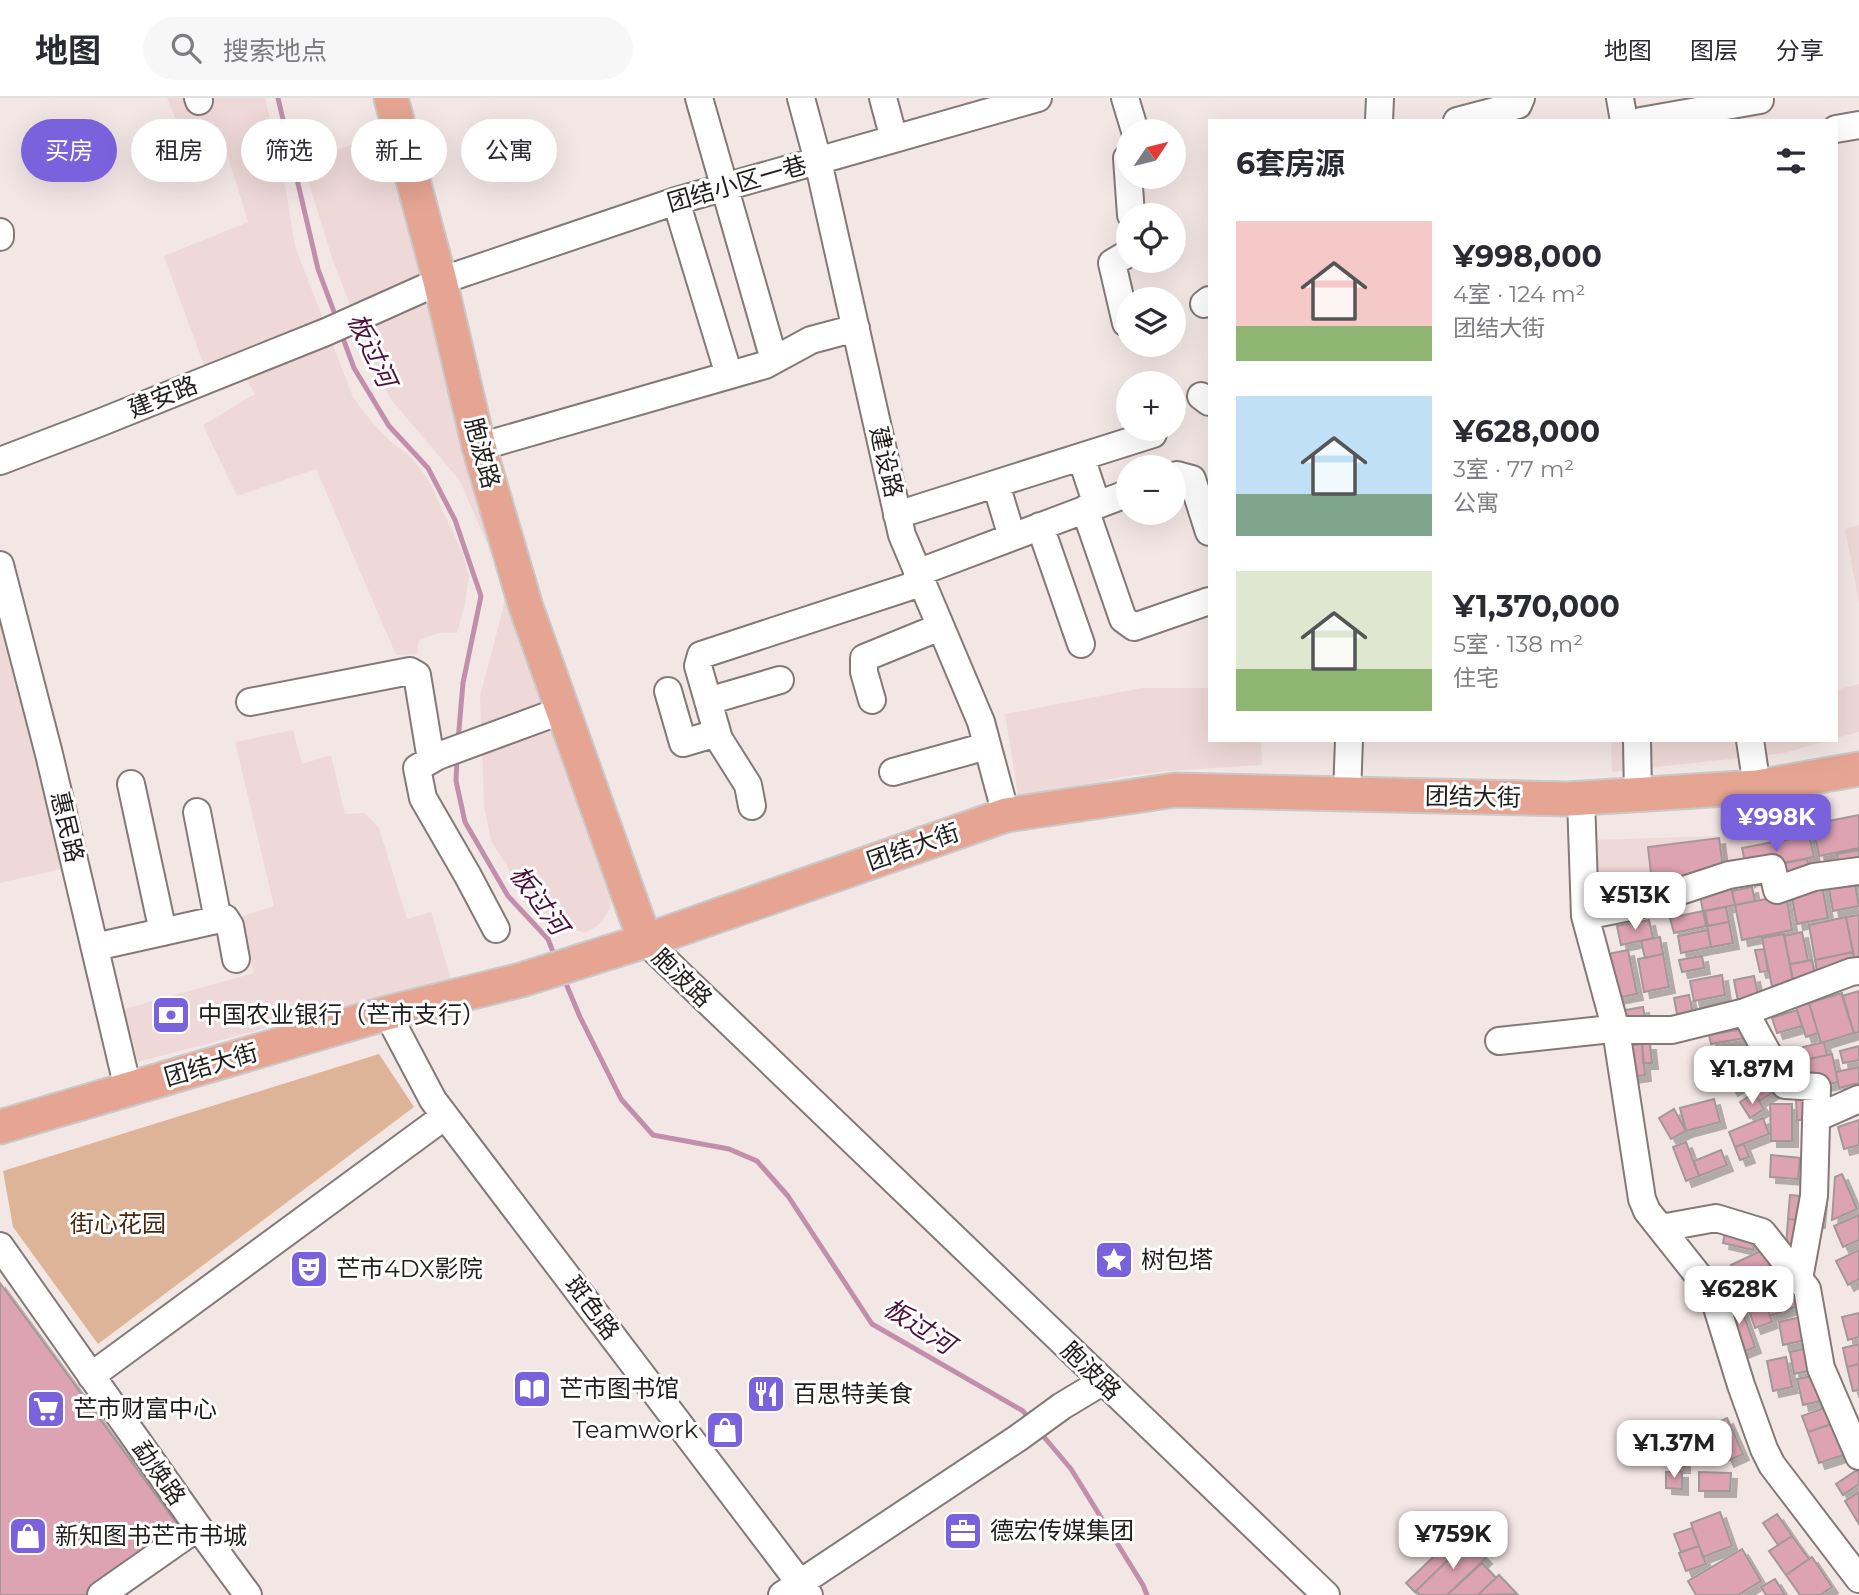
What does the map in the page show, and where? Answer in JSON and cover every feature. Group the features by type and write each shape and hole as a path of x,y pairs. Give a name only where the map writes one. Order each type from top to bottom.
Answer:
{"main road":[{"name":"胞波路","path":"391,98 479,447 526,607 645,941"},
{"name":"团结大街","path":"0,1127 387,1013 521,980 645,941 1006,815 1175,790 1581,799 1757,787 1859,769"}],"street":[{"path":"699,98 774,360"},
{"name":"建设路","path":"801,98 818,161 902,535 981,722 1006,815"},
{"path":"883,98 894,139"},
{"name":"团结小区一巷","path":"439,281 676,201 894,139 958,109 1038,98"},
{"path":"1125,98 1131,119"},
{"path":"1379,119 1380,98"},
{"path":"1466,119 1518,105 1521,98"},
{"path":"1620,98 1624,119"},
{"path":"1652,119 1760,100"},
{"path":"1838,130 1859,125"},
{"path":"676,201 729,375"},
{"path":"1116,261 1112,263 1118,287"},
{"name":"建安路","path":"0,461 326,332 439,281"},
{"path":"479,447 765,365 811,340 856,328"},
{"path":"897,515 1131,441"},
{"path":"1081,457 1091,507 1123,620 1134,627 1208,601"},
{"path":"1186,477 1192,478 1208,529"},
{"path":"996,484 1012,537"},
{"path":"752,806 748,785 717,733 698,666 701,654 919,578 1012,537 1116,498"},
{"path":"1040,527 1081,644"},
{"name":"惠民路","path":"0,565 50,754 128,1089"},
{"path":"872,700 864,672 864,658 940,627"},
{"path":"250,702 410,671 417,675 435,758"},
{"path":"708,701 780,680"},
{"path":"668,691 683,743 717,733"},
{"path":"496,929 423,798 417,768 435,758 562,710"},
{"path":"1347,794 1349,742"},
{"path":"1637,742 1638,795"},
{"path":"1750,742 1757,787"},
{"path":"893,772 987,746"},
{"path":"131,784 163,932"},
{"path":"1581,799 1585,916 1616,1030 1642,1199 1647,1211 1705,1284 1714,1301 1741,1385 1772,1465 1859,1579"},
{"path":"197,812 218,919"},
{"path":"1585,916 1635,906 1729,875 1772,868 1776,890 1814,877 1859,871"},
{"path":"95,947 225,918 230,926 236,959"},
{"name":"胞波路","path":"645,941 1326,1595"},
{"path":"1499,1041 1616,1030 1672,1030 1745,1012 1859,971"},
{"path":"1745,1012 1785,1085 1817,1087 1814,1196 1799,1279"},
{"name":"斑色路","path":"387,1013 433,1100 798,1591"},
{"path":"1816,1118 1859,1099"},
{"path":"91,1377 445,1116"},
{"path":"1661,1228 1716,1218 1762,1232 1807,1289 1821,1368 1859,1457"},
{"name":"勐焕路","path":"0,1245 248,1595"},
{"path":"798,1591 1062,1406 1102,1382"},
{"path":"101,1595 198,1527"}],"shaded area":[{"path":"167,98 265,98 270,119 241,119 241,182 284,182 295,246 353,397 370,420 390,441 409,455 428,479 463,554 469,576 457,633 438,633 419,640 417,654 396,655 316,469 237,496 203,425 255,394 243,373 214,386 164,256 248,222 227,153 227,119 176,119"},
{"path":"351,145 351,182 396,182 413,246 608,888 611,906 603,921 585,933 556,925 526,896 491,841 484,806 480,696 506,588 460,481 390,398 333,261 309,182 337,182 337,149"},
{"path":"1859,525 1859,602 1845,529"},
{"path":"0,603 70,867 0,883"},
{"path":"1859,684 1859,732 1838,737 1838,689"},
{"path":"1142,688 1208,688 1208,742 1261,742 1262,765 1121,777 1019,801 1005,714"},
{"path":"293,730 302,764 331,755 345,814 365,813 379,828 407,919 431,912 451,979 138,1062 124,1009 254,973 239,917 274,906 235,742"},
{"path":"1611,742 1823,742 1784,753 1612,772"},
{"path":"1859,821 1859,874 1598,910 1590,840 1783,834"}],"green space":[{"name":"街心花园","path":"379,1054 414,1107 98,1344 13,1227 3,1171"}],"building":[{"path":"1859,815 1859,848 1819,856 1813,824"},
{"path":"1809,835 1814,857 1766,866 1749,881 1742,848"},
{"path":"1719,838 1725,882 1653,891 1648,847"},
{"path":"1859,850 1859,873 1841,876 1837,854"},
{"path":"1807,859 1811,878 1789,882 1785,863"},
{"path":"1854,879 1859,906 1833,911 1828,884"},
{"path":"1821,881 1828,918 1797,924 1790,887"},
{"path":"1730,883 1735,905 1703,911 1699,890"},
{"path":"1752,887 1755,901 1735,905 1732,891"},
{"path":"1786,895 1792,930 1742,940 1735,905"},
{"path":"1726,907 1729,922 1708,926 1705,911"},
{"path":"1703,911 1706,926 1674,933 1670,918"},
{"path":"1859,915 1859,973 1857,973 1846,917"},
{"path":"1846,917 1853,952 1815,960 1809,925"},
{"path":"1649,920 1653,938 1621,945 1617,926"},
{"path":"1729,922 1733,943 1711,947 1707,926"},
{"path":"1708,930 1711,947 1681,953 1678,936"},
{"path":"1802,932 1808,961 1790,964 1784,936"},
{"path":"1784,934 1793,982 1772,986 1762,938"},
{"path":"1660,937 1663,954 1645,958 1641,941"},
{"path":"1764,949 1768,971 1760,972 1755,950"},
{"path":"1628,950 1637,994 1616,998 1608,954"},
{"path":"1853,952 1857,973 1819,980 1815,960"},
{"path":"1663,954 1669,987 1644,992 1638,959"},
{"path":"1702,956 1704,968 1682,972 1679,960"},
{"path":"1812,960 1818,992 1796,996 1790,964"},
{"path":"1722,975 1725,995 1694,1001 1690,981"},
{"path":"1754,976 1761,1008 1740,1012 1734,980"},
{"path":"1859,991 1859,1032 1854,1033 1842,996"},
{"path":"1842,993 1854,1033 1821,1043 1809,1003"},
{"path":"1689,995 1695,1022 1679,1025 1674,998"},
{"path":"1809,1003 1818,1033 1806,1037 1796,1007"},
{"path":"1643,1007 1647,1029 1624,1033 1620,1011"},
{"path":"1797,1010 1802,1026 1777,1033 1772,1018"},
{"path":"1755,1027 1756,1036 1711,1044 1709,1035"},
{"path":"1824,1042 1827,1055 1805,1060 1803,1047"},
{"path":"1642,1044 1650,1044 1652,1063 1643,1063"},
{"path":"1642,1044 1645,1075 1630,1077 1627,1046"},
{"path":"1859,1046 1859,1060 1843,1063 1840,1051"},
{"path":"1832,1054 1838,1082 1812,1088 1805,1060"},
{"path":"1730,1061 1744,1083 1732,1090 1719,1068"},
{"path":"1859,1067 1859,1083 1839,1088 1836,1072"},
{"path":"1775,1069 1785,1085 1759,1101 1749,1085"},
{"path":"1754,1093 1764,1109 1750,1118 1740,1102"},
{"path":"1714,1099 1720,1122 1686,1131 1680,1108"},
{"path":"1796,1099 1823,1099 1823,1120 1797,1120"},
{"path":"1770,1104 1792,1104 1792,1141 1771,1141"},
{"path":"1674,1109 1686,1131 1671,1139 1659,1118"},
{"path":"1763,1118 1769,1134 1735,1147 1729,1132"},
{"path":"1859,1120 1859,1145 1844,1149 1838,1127"},
{"path":"1686,1142 1699,1176 1686,1181 1673,1147"},
{"path":"1744,1144 1749,1157 1740,1160 1735,1147"},
{"path":"1721,1150 1727,1165 1699,1176 1694,1161"},
{"path":"1771,1155 1800,1158 1798,1179 1770,1177"},
{"path":"1842,1174 1857,1209 1832,1220 1835,1177"},
{"path":"1790,1195 1821,1198 1819,1222 1788,1219"},
{"path":"1859,1215 1859,1240 1843,1247 1834,1226"},
{"path":"1788,1219 1808,1221 1806,1248 1786,1246"},
{"path":"1726,1228 1756,1235 1753,1250 1723,1243"},
{"path":"1769,1247 1776,1262 1739,1281 1731,1265"},
{"path":"1859,1250 1859,1279 1848,1285 1836,1261"},
{"path":"1783,1270 1789,1283 1764,1295 1758,1283"},
{"path":"1730,1278 1738,1299 1721,1305 1714,1284"},
{"name":"芒市财富中心","path":"0,1283 186,1536 101,1595 0,1595"},
{"path":"1800,1286 1806,1303 1770,1316 1764,1299"},
{"path":"1738,1299 1755,1347 1740,1353 1722,1305"},
{"path":"1764,1299 1772,1322 1755,1328 1747,1305"},
{"path":"1859,1313 1859,1337 1848,1340 1842,1317"},
{"path":"1809,1315 1814,1338 1783,1345 1779,1322"},
{"path":"1859,1344 1859,1364 1847,1367 1843,1348"},
{"path":"1816,1346 1821,1368 1794,1374 1790,1352"},
{"path":"1786,1357 1792,1387 1773,1391 1767,1361"},
{"path":"1859,1364 1859,1390 1853,1391 1847,1367"},
{"path":"1827,1373 1833,1398 1803,1405 1797,1379"},
{"path":"1838,1403 1844,1420 1808,1432 1802,1416"},
{"path":"1727,1418 1743,1454 1728,1461 1712,1425"},
{"path":"1839,1421 1850,1453 1819,1463 1808,1432"},
{"path":"1676,1434 1713,1435 1713,1456 1684,1456 1684,1467 1669,1467 1670,1446 1675,1447"},
{"path":"1857,1470 1859,1484 1843,1495 1836,1484"},
{"path":"1666,1472 1682,1472 1682,1489 1666,1488"},
{"path":"1699,1472 1731,1473 1730,1491 1699,1491"},
{"path":"1859,1492 1859,1524 1845,1501"},
{"path":"1720,1512 1732,1546 1703,1557 1691,1523"},
{"path":"1777,1514 1792,1536 1778,1545 1763,1523"},
{"path":"1692,1528 1699,1546 1681,1552 1674,1534"},
{"path":"1792,1536 1809,1559 1786,1575 1769,1551"},
{"path":"1469,1540 1486,1558 1447,1595 1420,1595 1416,1591"},
{"path":"1445,1546 1453,1555 1415,1592 1406,1583"},
{"path":"1699,1546 1706,1564 1686,1571 1679,1553"},
{"path":"1742,1549 1761,1581 1738,1595 1696,1595 1688,1581"},
{"path":"1812,1557 1832,1587 1820,1595 1800,1595 1786,1575"},
{"path":"1482,1563 1496,1578 1478,1595 1447,1595"},
{"path":"1499,1575 1517,1594 1478,1595"},
{"path":"1775,1579 1785,1595 1766,1595 1761,1587"}],"waterway":[{"name":"板过河","path":"278,98 318,269 337,320"},
{"name":"板过河","path":"341,333 354,368 389,426 428,468 455,520 481,596 463,683 458,741"},
{"name":"板过河","path":"457,758 456,781 465,822 508,896 548,939 555,957"},
{"name":"板过河","path":"564,979 621,1099 653,1135 729,1149 757,1161 788,1196 872,1324 1023,1411 1031,1421"},
{"name":"板过河","path":"1039,1431 1071,1469 1147,1595"}],"place":[{"name":"中国农业银行（芒市支行）","path":"171,1015"},
{"name":"树包塔","path":"1114,1260"},
{"name":"芒市4DX影院","path":"309,1269"},
{"name":"芒市图书馆","path":"532,1389"},
{"name":"百思特美食","path":"766,1394"},
{"name":"芒市财富中心","path":"46,1409"},
{"name":"Teamwork","path":"725,1430"},
{"name":"德宏传媒集团","path":"963,1531"},
{"name":"新知图书芒市书城","path":"28,1536"}]}
